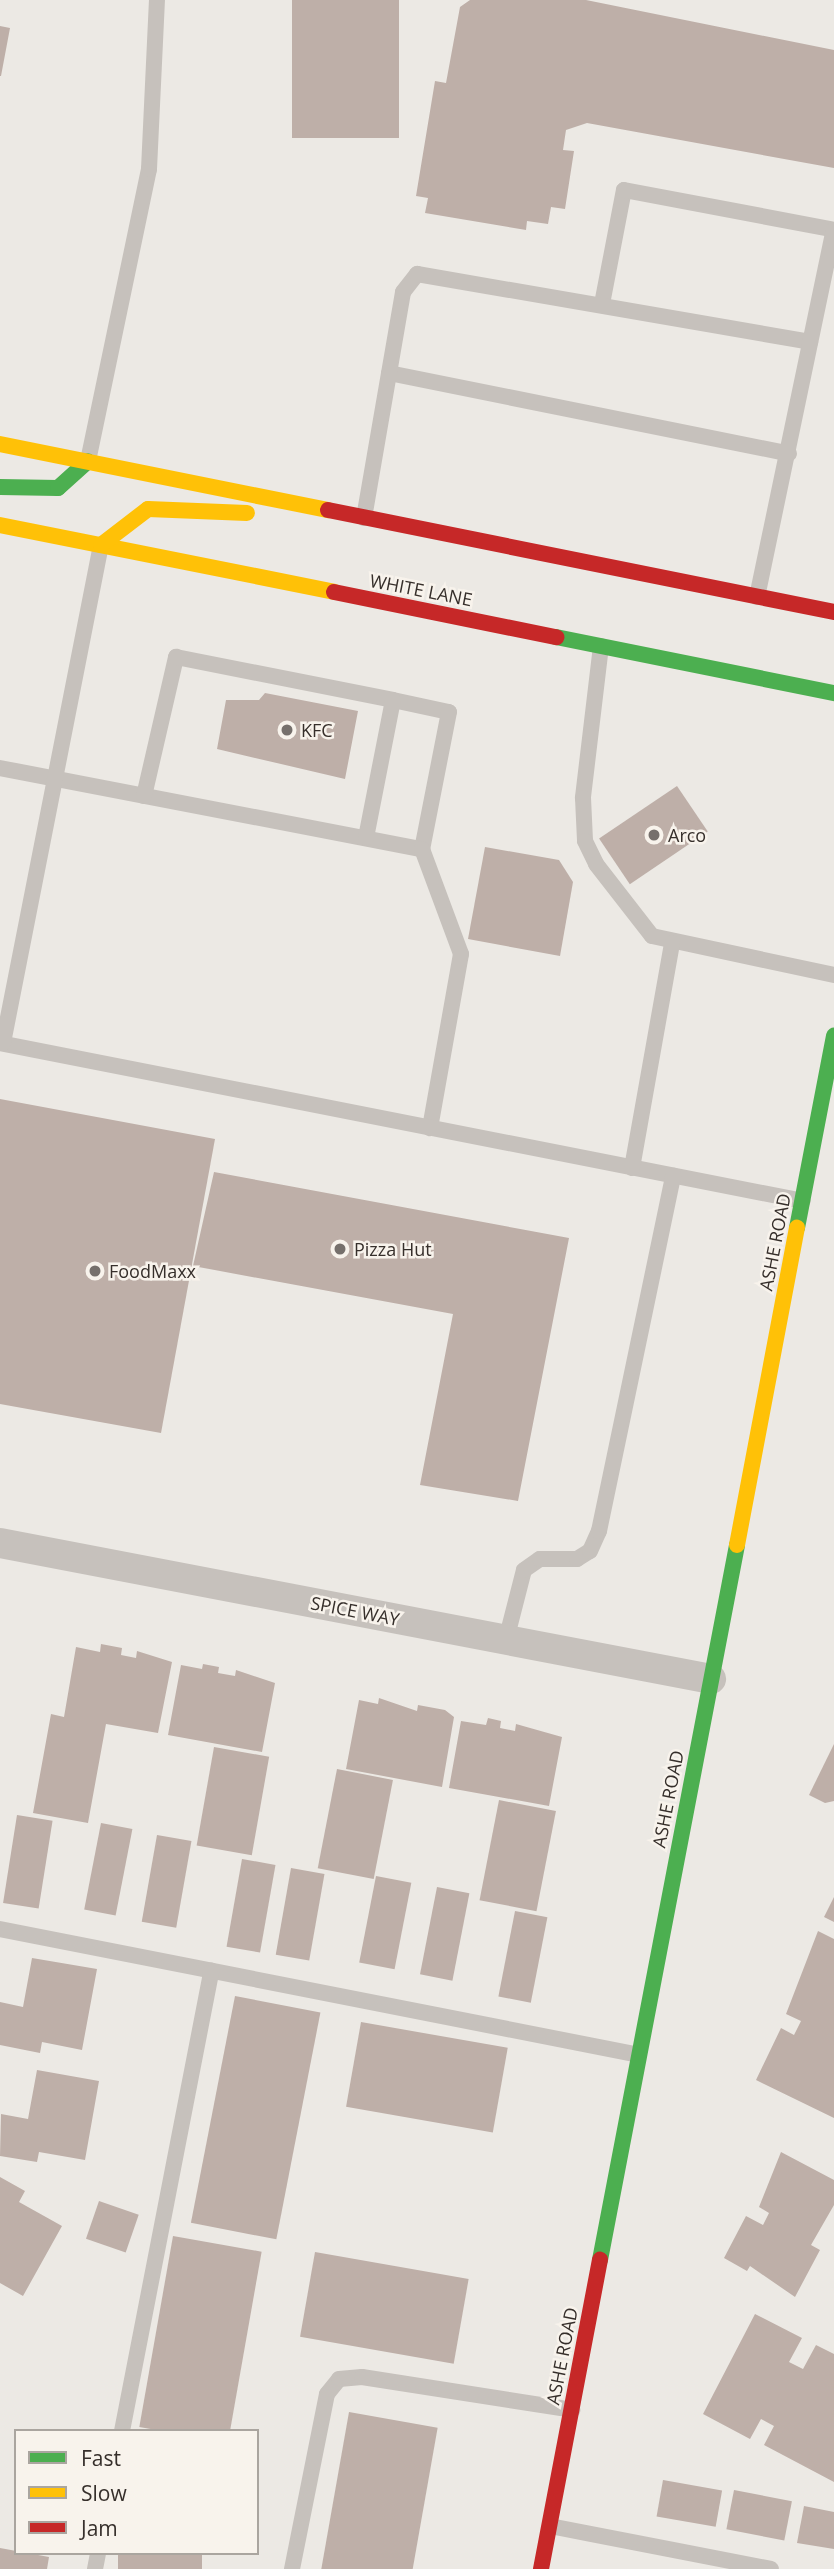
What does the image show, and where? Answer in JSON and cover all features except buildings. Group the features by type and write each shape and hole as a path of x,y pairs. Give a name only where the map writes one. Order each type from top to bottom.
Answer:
{"main road":[{"path":"0,444 834,612"},
{"path":"0,487 58,488 88,461"},
{"path":"101,545 148,509 364,518"},
{"name":"WHITE LANE","path":"0,525 834,693"},
{"name":"ASHE ROAD","path":"541,2569 834,1036"}],"street":[{"name":"SPICE WAY","path":"0,1543 711,1679"}],"lane":[{"path":"88,461 149,169 157,0"},
{"path":"602,304 624,190 832,230 789,454 757,597"},
{"path":"364,518 402,292 417,274 810,342"},
{"path":"389,373 789,454"},
{"path":"101,545 2,1043 803,1201"},
{"path":"601,646 583,798 585,841 652,936 672,944 834,975"},
{"path":"145,796 176,657 449,712 422,849 461,954 430,1128"},
{"path":"366,837 393,700"},
{"path":"0,768 422,849"},
{"path":"632,1168 672,944"},
{"path":"506,1640 524,1570 540,1559 577,1559 590,1551 599,1531 673,1176"},
{"path":"0,1929 639,2055"},
{"path":"122,2429 211,1971"},
{"path":"292,2569 327,2394 339,2379 362,2377 572,2410"},
{"path":"550,2526 771,2569"}],"traffic: fast":[{"path":"0,487 58,488 88,461"},
{"path":"556,637 834,693"},
{"path":"797,1228 834,1036"},
{"path":"600,2260 737,1545"}],"traffic: slow":[{"path":"0,444 328,510"},
{"path":"101,545 148,509 247,513"},
{"path":"0,525 334,592"},
{"path":"737,1545 797,1228"}],"traffic: jam":[{"path":"328,510 834,612"},
{"path":"334,592 556,637"},
{"path":"541,2569 600,2260"}],"place":[{"name":"KFC","path":"287,730"},
{"name":"Arco","path":"654,835"},
{"name":"Pizza Hut","path":"340,1249"},
{"name":"FoodMaxx","path":"95,1271"}]}
